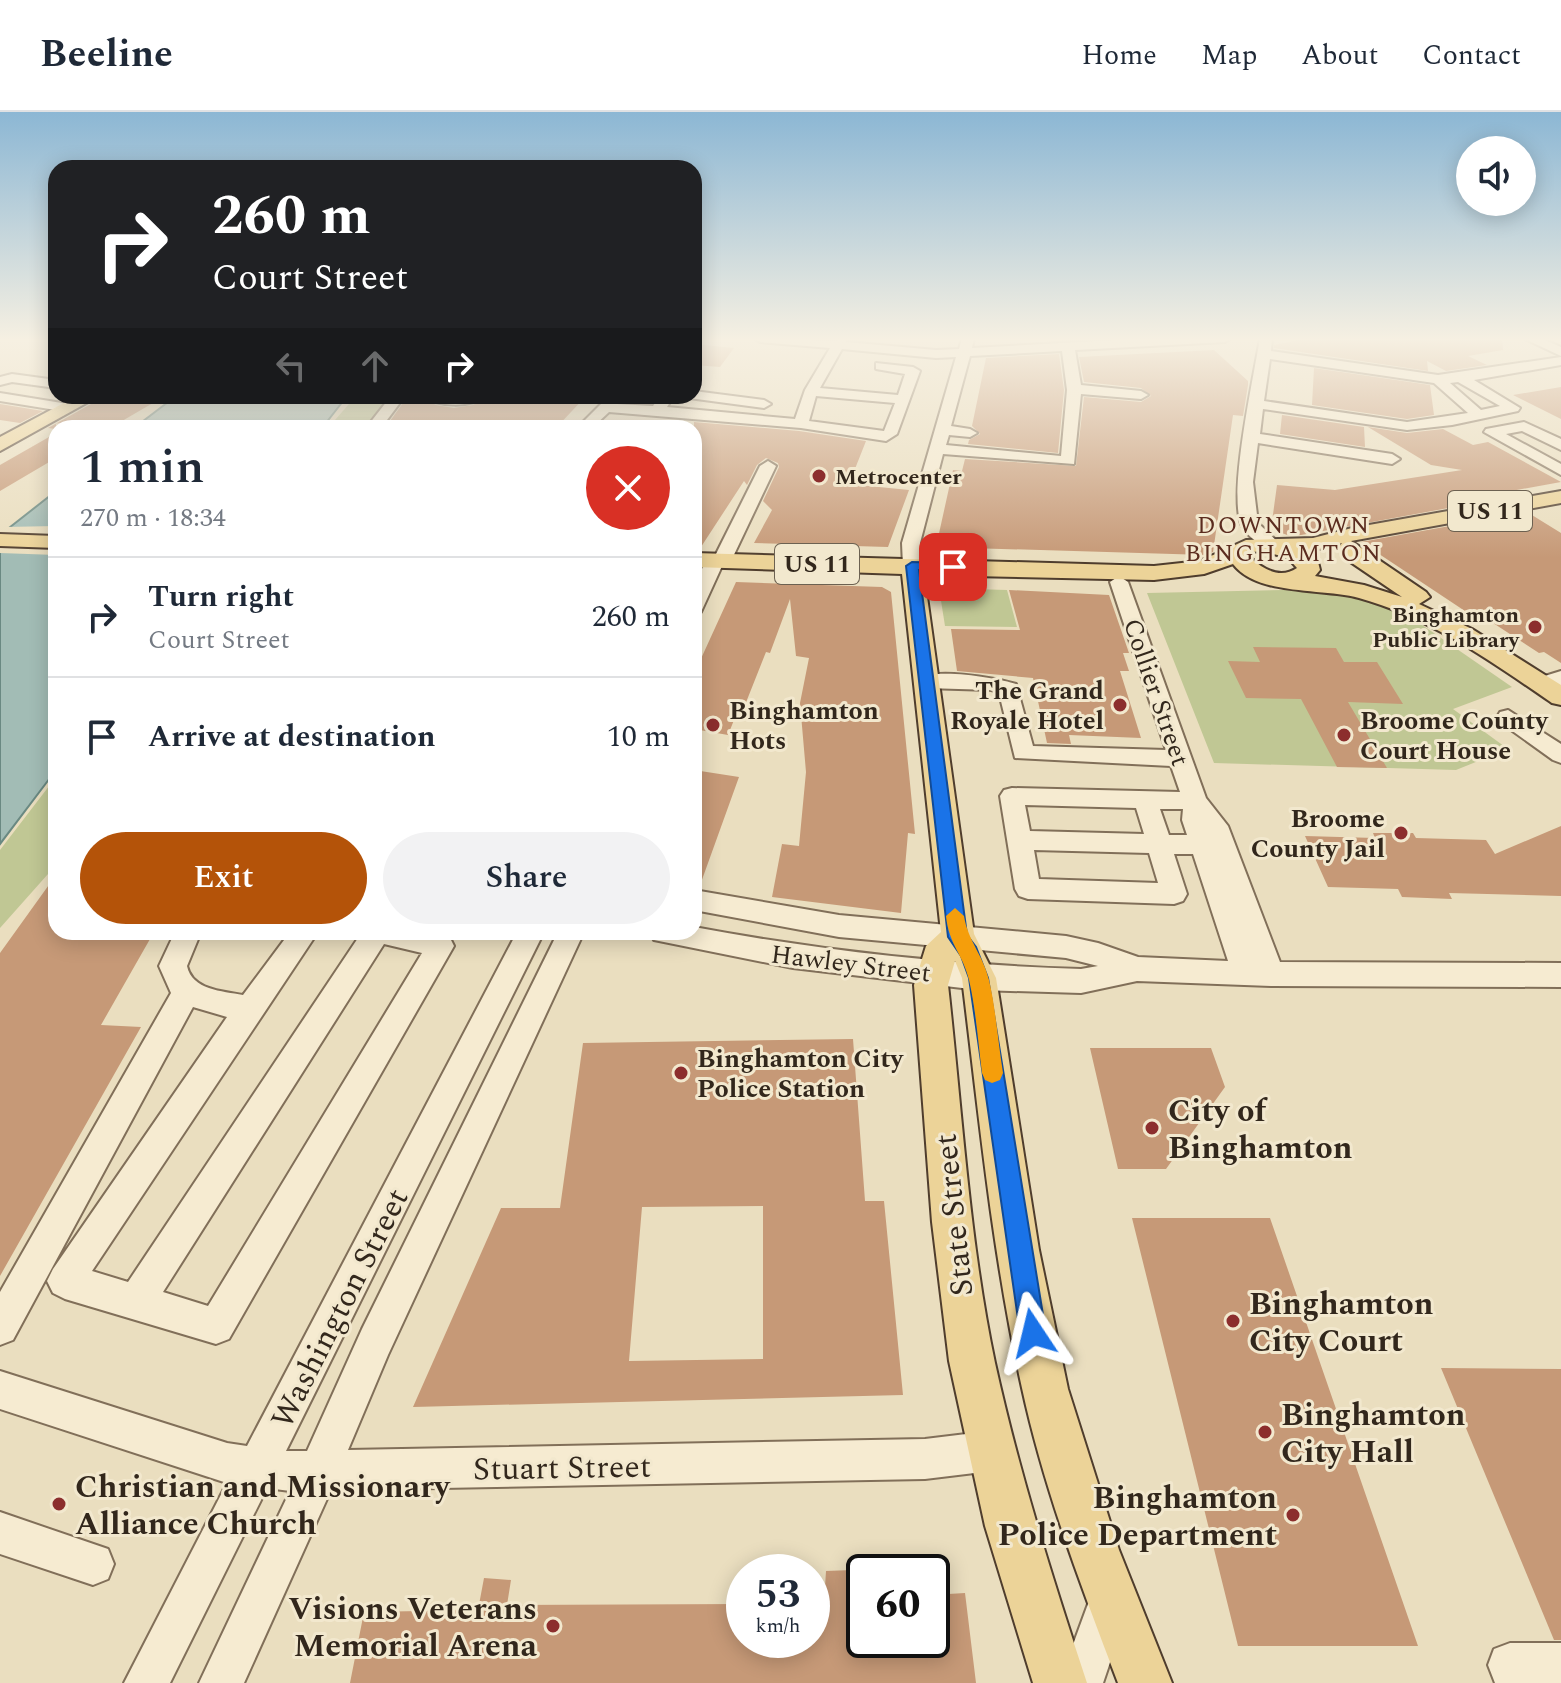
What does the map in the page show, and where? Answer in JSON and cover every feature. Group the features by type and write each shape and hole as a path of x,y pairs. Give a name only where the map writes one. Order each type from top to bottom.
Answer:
{"main road":[{"path":"0,445 62,411"},
{"name":"US 11","path":"710,561 1034,572 1182,571 1217,563 1242,550 1275,545 1320,545 1355,534 1420,525 1561,497"},
{"name":"US 11","path":"1034,572 1074,580 1119,582 1176,582 1227,574 1277,579 1303,576 1308,564 1420,525"},
{"path":"0,540 48,542"},
{"path":"1275,545 1296,553 1308,564 1389,588 1434,607"},
{"path":"1350,547 1357,556 1434,607 1467,634"},
{"path":"1242,550 1239,556 1243,565 1277,579 1369,591 1412,607 1467,634 1555,686"},
{"name":"State Street","path":"912,566 958,937 969,953 979,978 1036,1350 1068,1472 1111,1597 1145,1683"},
{"path":"931,974 942,949 958,937"},
{"name":"State Street","path":"931,974 934,1036 960,1285 991,1451 1023,1571 1060,1683"}],"street":[{"path":"785,411 794,412"},
{"path":"790,411 886,436 890,434 899,411"},
{"name":"State Street","path":"912,566 911,543 951,411"},
{"path":"937,449 1068,461 1071,411"},
{"path":"1242,550 1231,517 1245,482 1255,411"},
{"path":"1474,411 1478,415"},
{"path":"1254,420 1407,426 1496,411"},
{"path":"1254,420 1379,438 1408,435"},
{"path":"1254,420 1396,465 1379,438"},
{"path":"1561,445 1524,426 1491,432 1561,470"},
{"path":"943,430 970,433"},
{"path":"702,592 710,577 710,561 768,466"},
{"path":"1245,482 1249,523 1275,545"},
{"name":"Collier Street","path":"1119,582 1195,801 1216,826 1259,974"},
{"path":"926,681 993,683 1009,689 1023,753 1180,758"},
{"path":"1508,717 1561,755"},
{"path":"1146,800 1174,894 1028,889 1012,796 1195,801"},
{"name":"Collier Street","path":"1195,801 1194,820 1202,845 1259,974"},
{"path":"1020,840 1202,845"},
{"name":"Hawley Street","path":"702,901 828,925 1066,947 1098,954 1137,969"},
{"path":"184,940 173,966 176,980 187,991 249,1009"},
{"path":"299,940 65,1281 216,1326 440,946 413,940"},
{"path":"136,1302 372,940"},
{"name":"Washington Street","path":"146,1683 527,940"},
{"name":"Washington Street","path":"221,1683 382,1328 567,940"},
{"name":"Hawley Street","path":"702,940 793,957 979,978 1081,981 1137,969 1259,974 1561,975"},
{"path":"0,1327 187,991"},
{"name":"Stuart Street","path":"0,1390 212,1458 256,1468 319,1472 925,1459 991,1451"},
{"path":"0,1533 93,1564"},
{"path":"1081,1683 1111,1597"},
{"path":"1517,1683 1510,1665 1561,1665"}],"green space":[{"path":"343,411 395,411 388,420 335,420"},
{"path":"939,588 1007,590 1017,627 945,626"},
{"path":"1336,592 1399,609 1512,687 1453,709 1508,749 1456,770 1214,763 1147,593"},
{"path":"48,787 48,874 0,928 0,850"}],"water":[{"path":"156,411 335,411 328,420 144,420"},
{"path":"48,497 48,781 0,844 0,535"}],"pier":[{"path":"48,526 48,555 0,553 0,530 4,527"}],"building":[{"path":"0,411 42,411 20,423 0,420"},
{"path":"78,411 139,411 124,420 62,420"},
{"path":"397,411 572,411 564,420 391,420"},
{"path":"975,411 1062,411 1058,453 968,444 969,440 980,434 972,426"},
{"path":"1082,411 1244,411 1243,416 1233,415 1213,552 1206,555 936,547 953,470 962,471 965,459 1076,466"},
{"path":"1355,411 1434,411 1434,415 1407,419"},
{"path":"1546,411 1561,411 1561,419"},
{"path":"1282,415 1364,427 1365,447 1280,434"},
{"path":"702,423 799,431 866,441 849,484 909,490 888,547 754,543 772,510 763,501 778,463 766,458 757,465 747,485 744,481 702,545"},
{"path":"1368,427 1407,433 1443,429 1473,445 1488,442 1561,482 1495,494 1503,498 1301,535 1290,536 1271,529 1277,485 1335,490 1462,470 1431,465"},
{"path":"48,438 48,463 0,491 0,465"},
{"path":"1527,512 1561,533 1561,663 1544,652 1539,653 1490,621 1483,623 1361,542"},
{"path":"736,582 882,587 891,592 915,834 908,833 901,913 772,897 782,844 799,846 806,772 800,703 809,658 796,656 790,599 770,653 766,652 743,710 738,710 728,735 702,730 702,656"},
{"path":"1009,590 1109,595 1129,653 1123,653 1129,671 1120,671 1141,738 1069,735 1071,744 1047,743 1033,678 957,671 951,629 1020,630"},
{"name":"Broome County Court House","path":"1253,647 1336,648 1344,662 1377,662 1403,704 1348,702 1387,768 1337,767 1301,699 1246,698 1228,661 1260,662"},
{"path":"702,771 739,777 702,880"},
{"name":"Broome County Jail","path":"1561,826 1561,896 1449,893 1452,899 1402,897 1398,889 1328,887 1305,836 1375,838 1373,833 1413,833 1416,838 1486,840 1495,854"},
{"path":"48,886 48,940 149,940 101,1025 141,1027 0,1276 0,953"},
{"path":"853,1039 865,1201 884,1201 903,1395 413,1407 501,1208 560,1208 583,1043","holes":["763,1206 763,1359 629,1361 642,1207"]},
{"name":"City of Binghamton","path":"1090,1048 1211,1048 1225,1087 1166,1169 1118,1169"},
{"name":"Binghamton City Hall","path":"1132,1218 1270,1218 1418,1646 1238,1646"},
{"path":"1441,1368 1561,1369 1561,1640 1554,1640"},
{"name":"Visions Veterans Memorial Arena","path":"846,1570 846,1658 950,1658 950,1594 965,1593 976,1683 350,1683 364,1612 478,1610 484,1578 511,1580 507,1605 726,1604 726,1658 830,1658 830,1571"}],"slow traffic":[{"path":"955,916 958,937 965,945 979,978 992,1073"}],"place":[{"name":"Metrocenter","path":"819,476"},
{"name":"Binghamton Public Library","path":"1535,627"},
{"name":"The Grand Royale Hotel","path":"1120,705"},
{"name":"Binghamton Hots","path":"713,725"},
{"name":"Broome County Court House","path":"1344,735"},
{"name":"Broome County Jail","path":"1401,833"},
{"name":"Binghamton City Police Station","path":"681,1073"},
{"name":"City of Binghamton","path":"1152,1128"},
{"name":"Binghamton City Court","path":"1233,1321"},
{"name":"Binghamton City Hall","path":"1265,1432"},
{"name":"Christian and Missionary Alliance Church","path":"59,1504"},
{"name":"Binghamton Police Department","path":"1293,1515"},
{"name":"Visions Veterans Memorial Arena","path":"553,1626"}],"district":[{"name":"DOWNTOWN BINGHAMTON","path":"1284,539"}],"route":[{"path":"953,567 912,566 958,937 965,945 979,978 1033,1333"}]}
